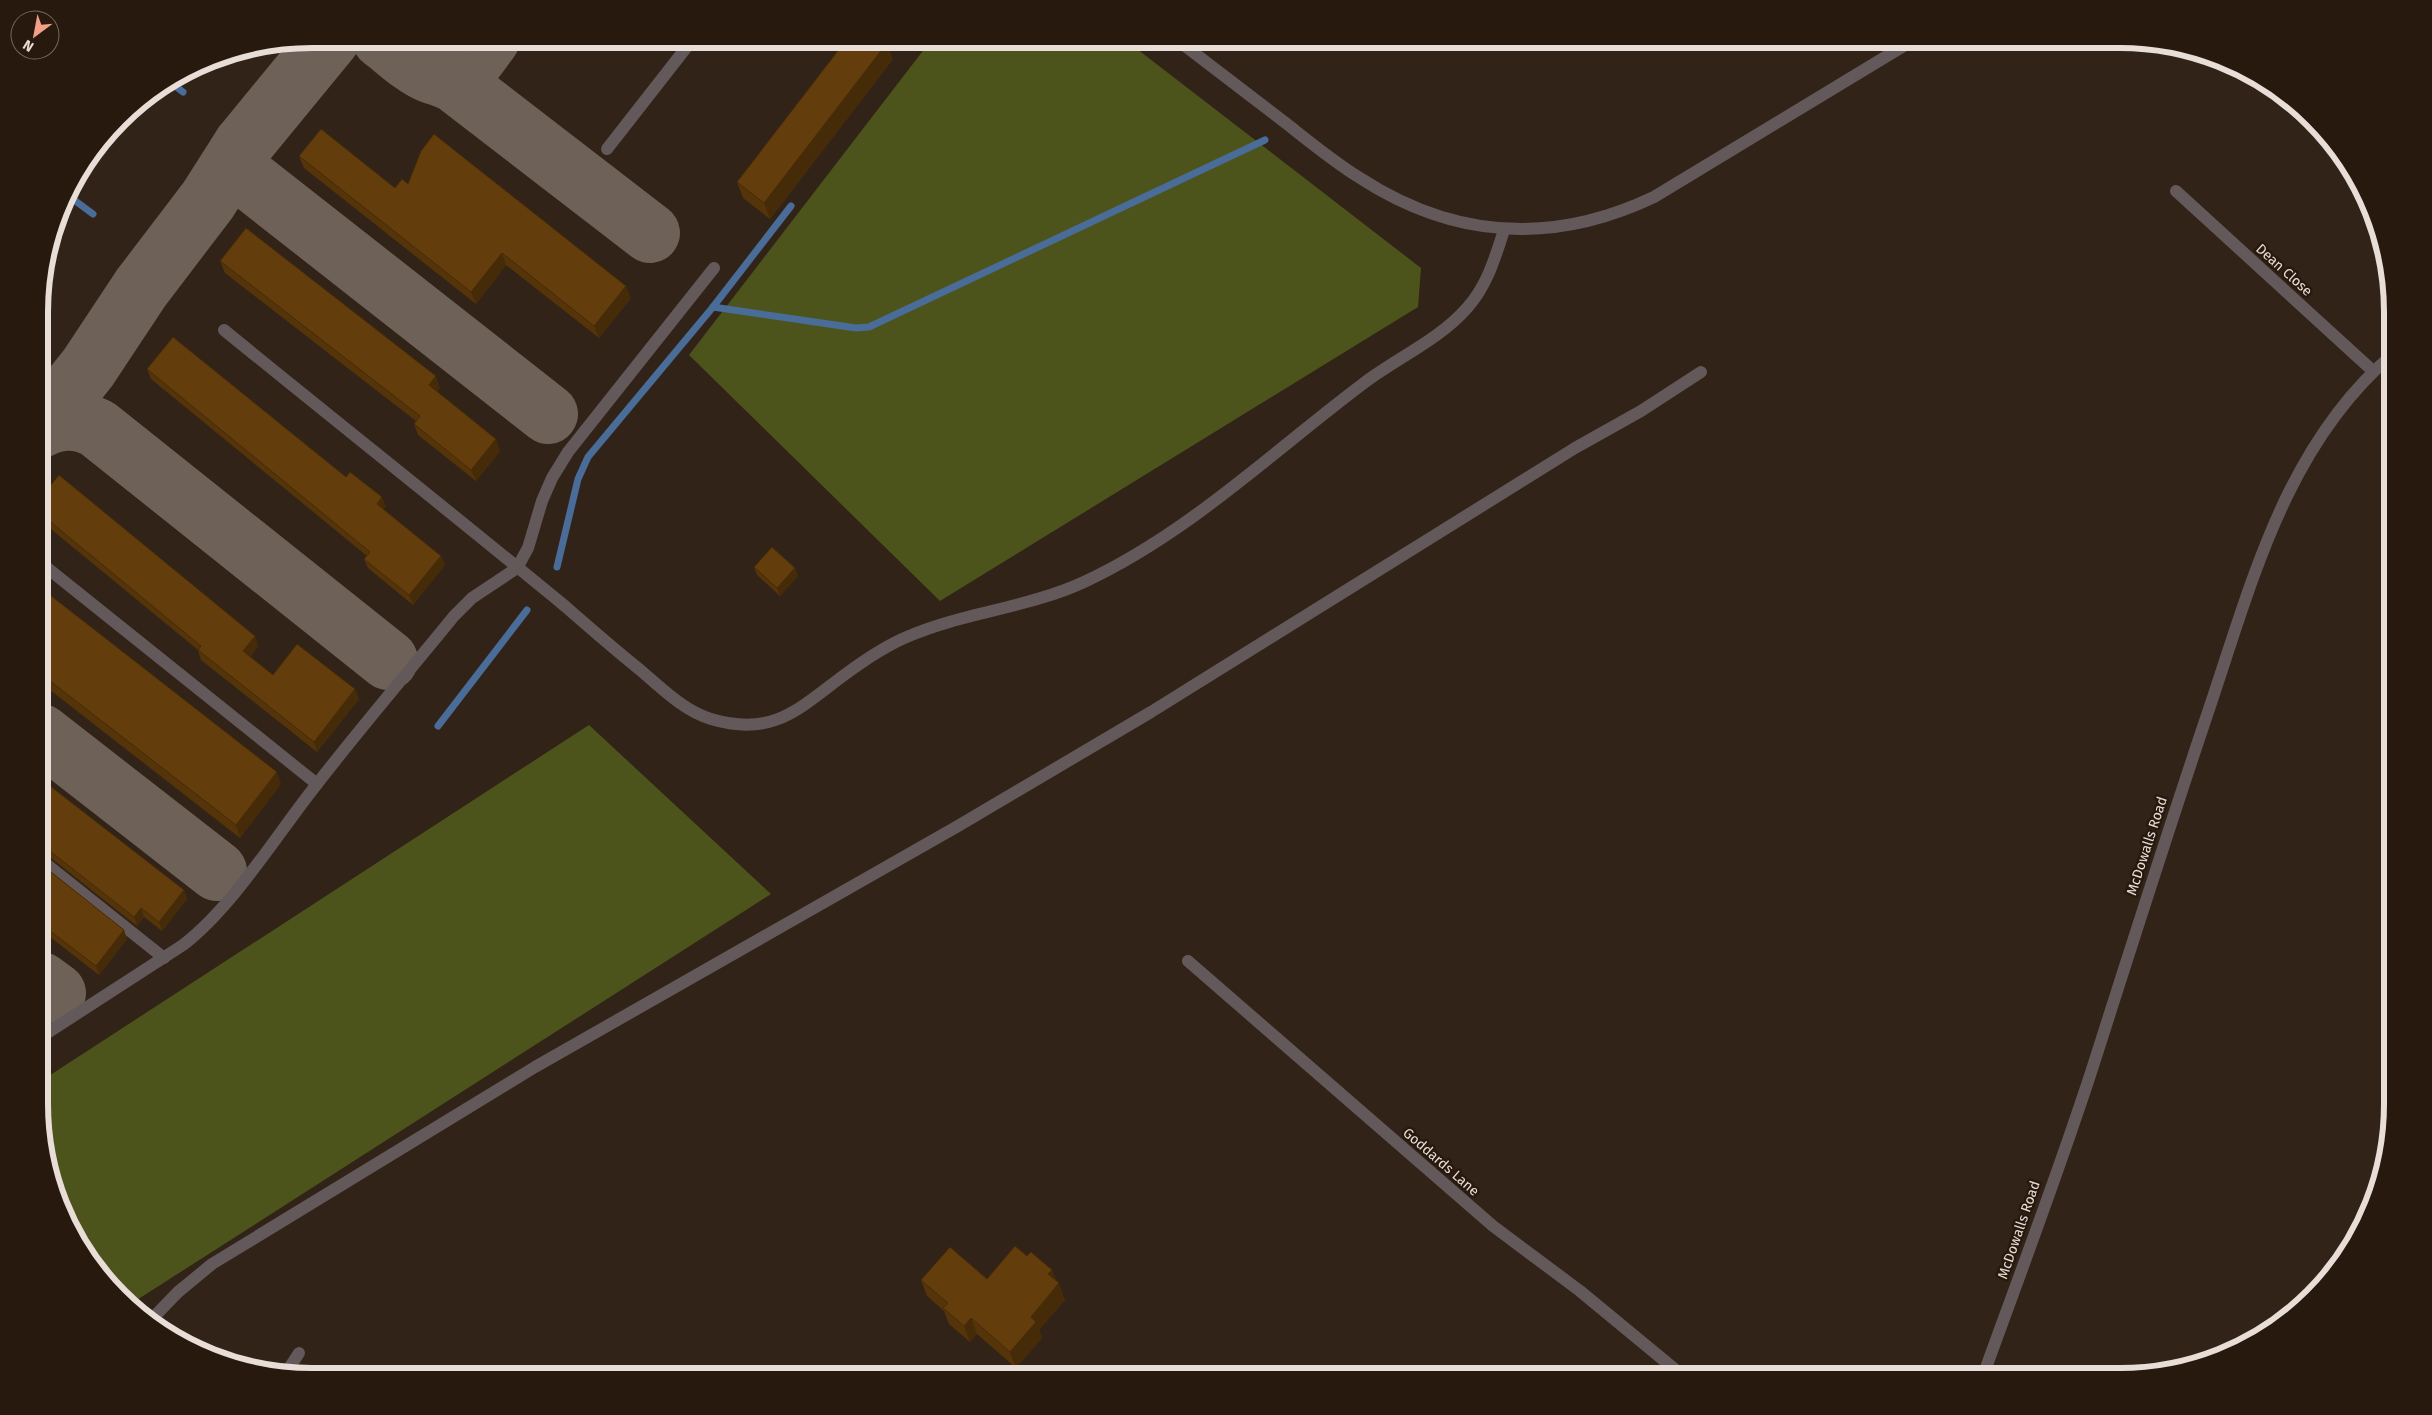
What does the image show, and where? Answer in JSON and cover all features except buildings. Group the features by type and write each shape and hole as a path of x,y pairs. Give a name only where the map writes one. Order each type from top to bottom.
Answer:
{"street":[{"path":"608,149 687,47"},
{"path":"1186,47 1338,163 1377,189 1435,215 1471,225 1504,230 1569,226 1617,213 1646,201 1676,186 1902,47"},
{"name":"Dean Close","path":"2176,191 2373,371"},
{"path":"224,330 517,568 662,689 686,706 708,718 747,725 788,716 806,706 868,659 909,636 968,617 1036,600 1079,584 1115,567 1162,538 1220,499 1365,382 1456,320 1480,292 1488,277 1504,230"},
{"path":"48,1033 164,958 203,929 317,784 454,616 472,598 517,568 528,548 542,501 552,478 568,452 714,268"},
{"name":"McDowalls Road","path":"1986,1368 2093,1065 2154,871 2278,513 2313,445 2335,413 2373,371 2384,362"},
{"path":"155,1316 178,1292 212,1264 535,1067 958,826 1151,712 1575,448 1641,411 1701,372"},
{"path":"48,569 317,784"},
{"path":"48,866 164,958"},
{"name":"Goddards Lane","path":"1188,961 1486,1220 1580,1291 1673,1368"},
{"path":"290,1367 299,1353"}],"green space":[{"path":"926,47 1134,47 1421,268 1418,307 940,601 689,355"},
{"path":"589,725 771,894 136,1301 113,1278 92,1250 68,1205 56,1172 50,1138 48,1076"}],"waterway":[{"path":"175,86 183,92"},
{"path":"713,307 856,328 869,327 1265,140"},
{"path":"73,199 93,214"},
{"path":"557,567 578,479 588,457 713,307 791,206"},
{"path":"438,726 527,610"}],"taxiway":[{"path":"48,418 88,368 141,288 208,200 243,145 323,47"},
{"path":"392,47 422,69 444,77 455,75 466,69 484,47"},
{"path":"442,77 454,82 650,233"},
{"path":"243,145 239,161 246,177 548,414"},
{"path":"48,425 62,421 76,421 97,428 388,660"},
{"path":"48,739 217,871"},
{"path":"48,987 56,993"}]}
